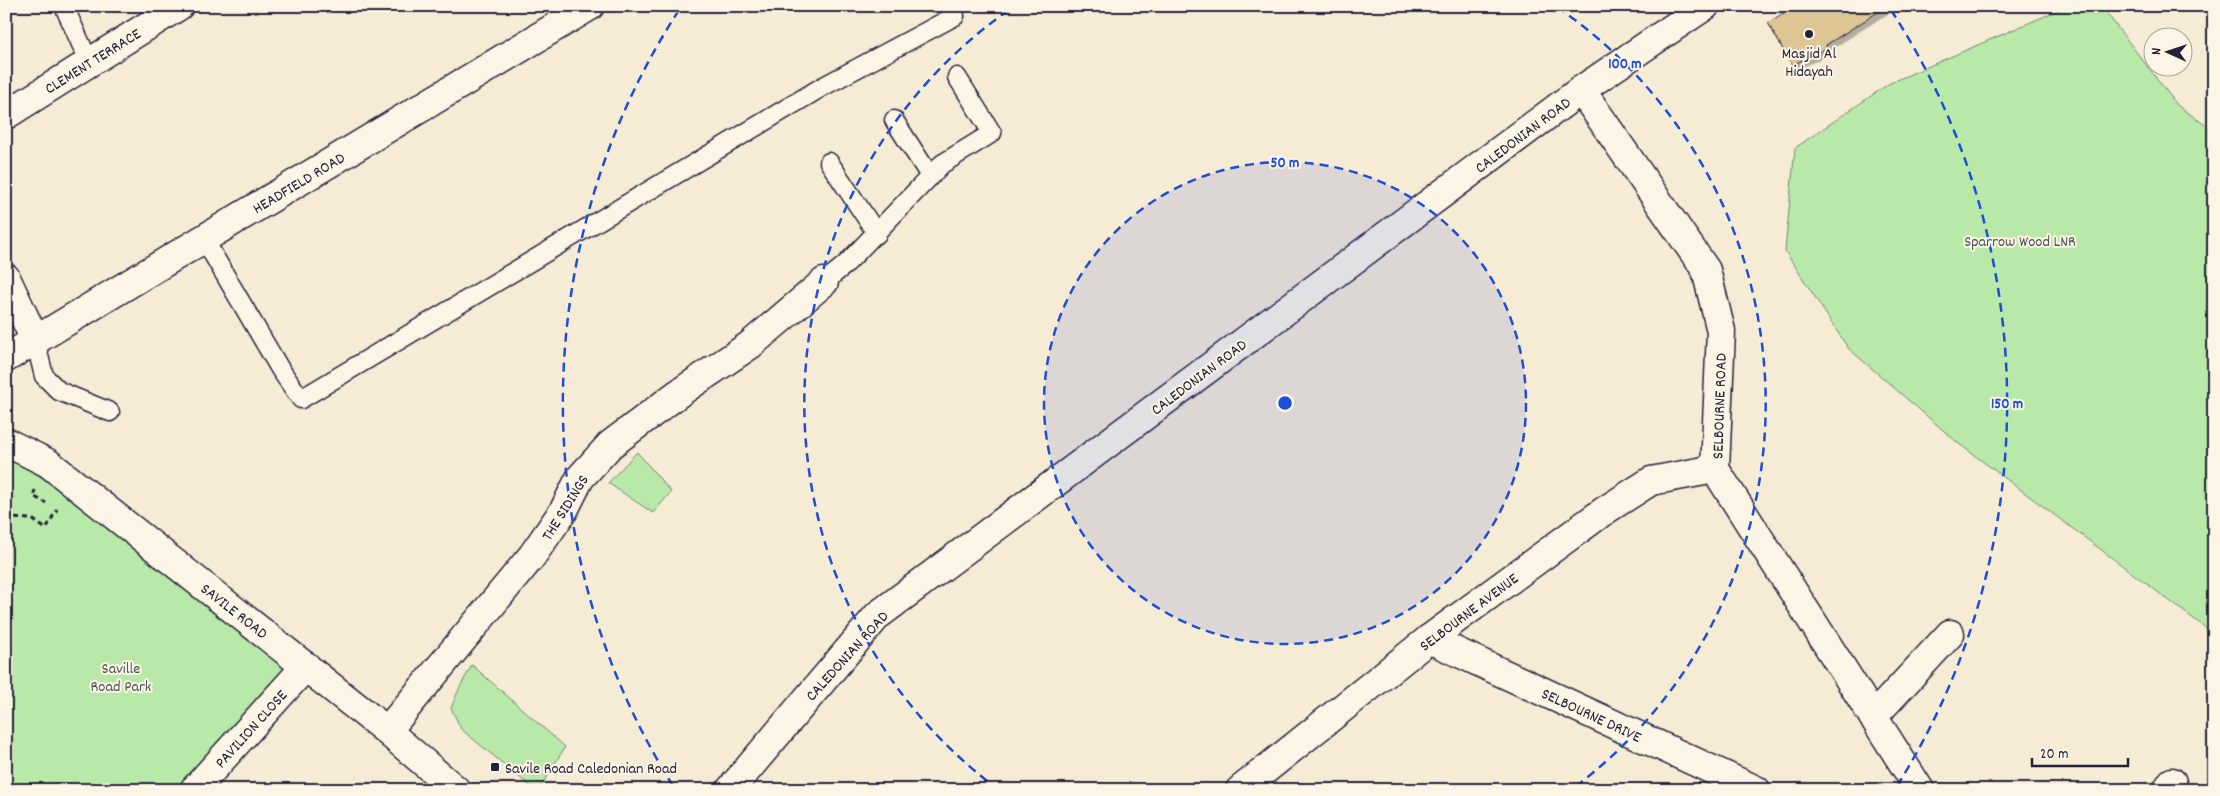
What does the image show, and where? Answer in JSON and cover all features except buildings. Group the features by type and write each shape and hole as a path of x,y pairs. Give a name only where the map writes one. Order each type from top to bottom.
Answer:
{"street":[{"name":"CLEMENT TERRACE","path":"6,115 179,6"},
{"name":"HEADFIELD ROAD","path":"6,358 590,6"},
{"name":"CALEDONIAN ROAD","path":"730,790 878,614 1581,90 1705,6"},
{"name":"SELBOURNE ROAD","path":"1581,90 1706,270 1721,331 1715,469 1920,790"},
{"path":"6,278 35,340"},
{"name":"THE SIDINGS","path":"387,731 532,556 564,510 580,478 610,445 679,393 750,345 824,282"},
{"name":"SAVILE ROAD","path":"6,442 48,463 306,666 387,731 456,790"},
{"name":"SELBOURNE AVENUE","path":"1240,790 1429,639 1604,511 1651,481 1715,469"},
{"path":"1873,717 1950,634"},
{"name":"SELBOURNE DRIVE","path":"1429,639 1756,790"},
{"name":"PAVILION CLOSE","path":"194,790 306,666"}],"lane":[{"path":"64,6 89,62"},
{"path":"204,239 280,369 301,399 822,87 955,16"},
{"path":"824,282 877,234 942,164 992,133 957,77"},
{"path":"894,120 930,176"},
{"path":"829,162 877,234"},
{"path":"35,340 44,376 59,391 110,412"}],"path":[{"path":"6,518 32,519 46,529 58,508 33,496 48,463"}],"green space":[{"name":"Sparrow Wood LNR","path":"2068,6 2101,6 2142,59 2142,78 2156,78 2178,106 2214,131 2214,634 1958,443 1848,348 1785,251 1795,148 1890,83"},
{"path":"637,452 671,492 653,513 608,483"},
{"name":"Saville Road Park","path":"6,457 52,483 296,664 180,790 6,790"},
{"path":"472,665 565,747 539,790 535,790 461,729 451,708"}],"place":[{"name":"Masjid Al Hidayah","path":"1809,34"},
{"name":"Savile Road Caledonian Road","path":"495,767"}]}
